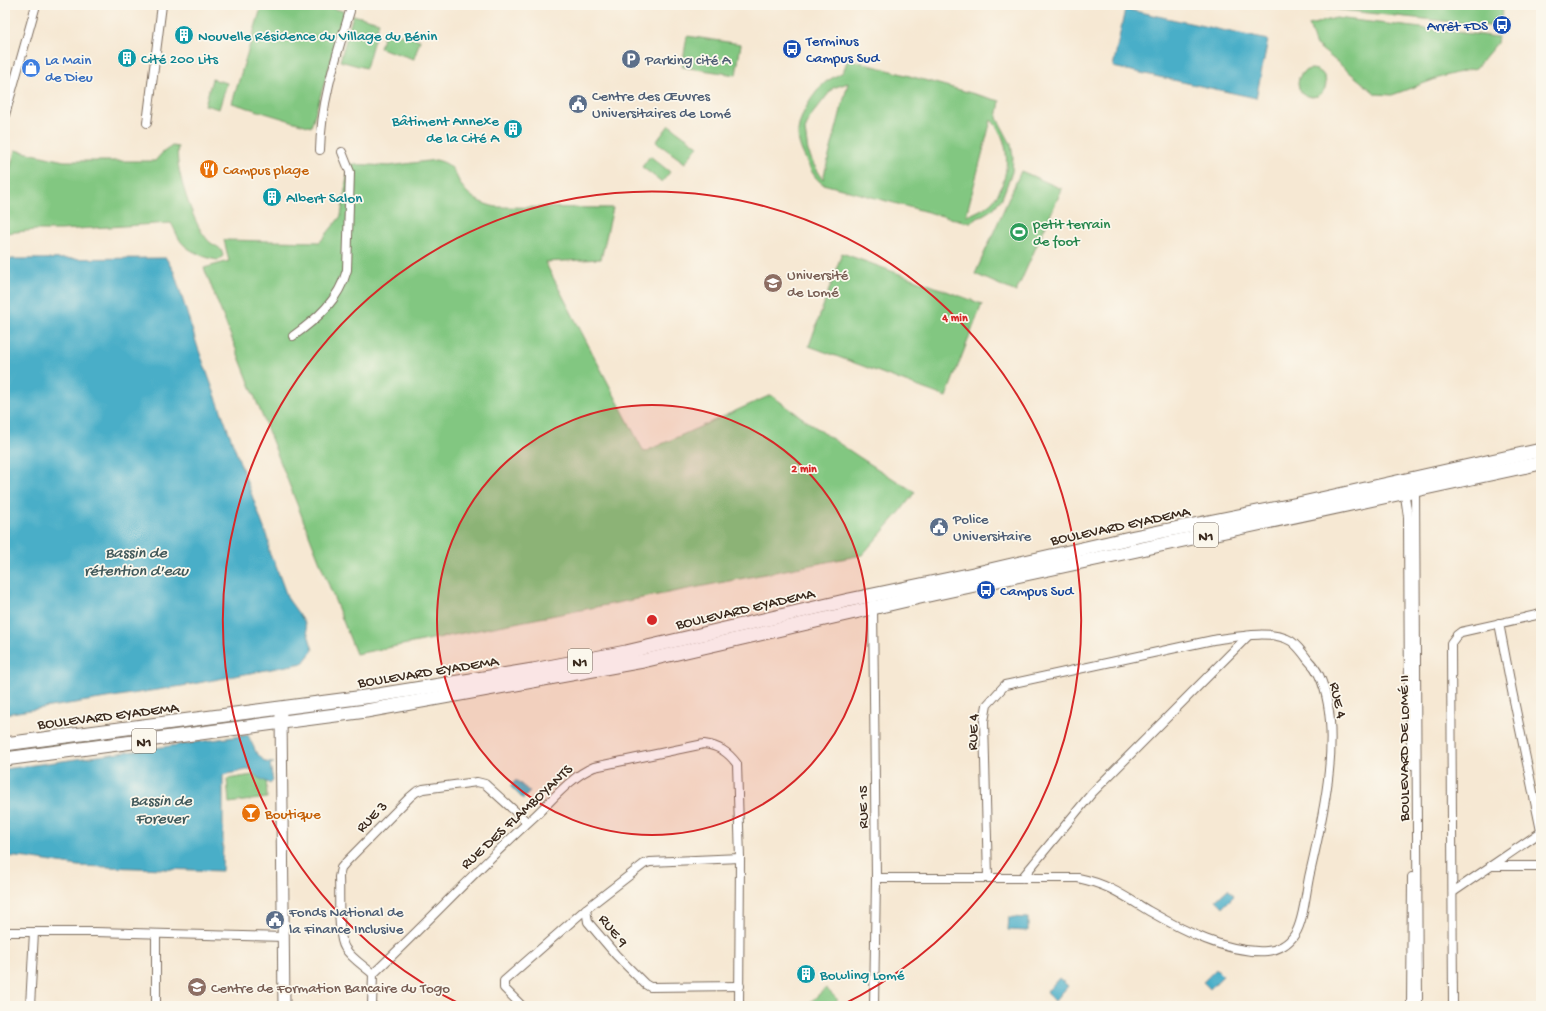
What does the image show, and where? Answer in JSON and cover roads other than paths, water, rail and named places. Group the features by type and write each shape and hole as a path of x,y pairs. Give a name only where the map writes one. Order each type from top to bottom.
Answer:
{"highway":[{"name":"BOULEVARD EYADEMA","path":"5,744 372,696 533,670 626,652 875,594 973,574 1134,537 1298,504 1410,485 1541,450"},
{"name":"N1","path":"5,759 366,711 643,661 1410,485 1541,463"}],"main road":[{"path":"281,708 284,1006"}],"street":[{"path":"5,115 36,5"},
{"path":"147,123 162,5"},
{"path":"320,150 324,103 334,63 350,11"},
{"path":"293,336 309,325 326,309 343,284 347,270 350,172 342,152"},
{"name":"BOULEVARD DE LOMÉ II","path":"1410,485 1408,517 1409,703 1412,762 1411,1006"},
{"name":"BOULEVARD DE LOMÉ II","path":"1410,485 1418,1006"},
{"name":"RUE 15","path":"874,1006 876,766 872,608 875,594"},
{"path":"1453,1006 1452,643 1457,634 1462,632 1499,622 1541,614"},
{"path":"1453,892 1541,831 1499,622"},
{"path":"1022,878 1092,793 1248,636"},
{"name":"RUE 4","path":"876,878 988,878 1022,878 1078,878 1096,882 1115,890 1176,926 1240,950 1267,951 1282,947 1295,934 1300,922 1315,852 1330,764 1331,728 1329,709 1324,688 1318,674 1300,649 1291,641 1281,636 1248,636 1214,640 1005,685 987,705 984,721 988,878"},
{"name":"RUE DES FLAMBOYANTS","path":"372,974 527,822 585,770 704,744 715,745 723,750 736,764 740,858 739,1006"},
{"name":"RUE 3","path":"372,974 344,948 341,938 339,876 341,868 346,861 410,797 423,789 477,782 485,784 527,822"},
{"name":"RUE 9","path":"740,858 650,862 644,864 586,909 588,922 616,955 645,984 650,987 740,986"},
{"path":"1491,866 1541,866"},
{"path":"522,1006 504,988 504,982 586,909"},
{"path":"5,932 156,934 284,938"},
{"path":"30,1006 34,932"},
{"path":"156,934 156,1006"},
{"path":"372,974 372,1006"}],"water":[{"path":"1125,9 1268,40 1256,98 1113,67"},
{"name":"Bassin de rétention d'eau","path":"166,258 174,272 198,348 269,542 270,554 288,599 304,621 313,650 303,663 182,686 5,714 5,264 11,259"},
{"name":"Bassin de Forever","path":"248,735 256,752 265,762 274,763 270,764 273,781 270,784 259,778 251,769 223,775 222,871 78,866 5,856 5,769"},
{"path":"516,780 530,792 523,799 510,786"},
{"path":"1228,889 1234,896 1223,907 1216,900"},
{"path":"1009,917 1028,918 1028,931 1008,930"},
{"path":"1216,969 1223,976 1210,989 1203,982"},
{"path":"1059,978 1068,986 1055,1001 1046,993"}],"place":[{"name":"Arrêt FDS","path":"1502,25"},
{"name":"Nouvelle Résidence du Village du Bénin","path":"184,35"},
{"name":"Terminus Campus Sud","path":"792,49"},
{"name":"Cité 200 Lits","path":"127,58"},
{"name":"Parking cité A","path":"631,59"},
{"name":"La Main de Dieu","path":"31,68"},
{"name":"Centre des Œuvres Universitaires de Lomé","path":"578,104"},
{"name":"Bâtiment Annexe de la Cité A","path":"513,129"},
{"name":"Campus plage","path":"209,169"},
{"name":"Albert Salon","path":"272,197"},
{"name":"petit terrain de foot","path":"1019,232"},
{"name":"Université de Lomé","path":"773,283"},
{"name":"Police Universitaire","path":"939,527"},
{"name":"Campus Sud","path":"986,590"},
{"name":"Boutique","path":"251,813"},
{"name":"Fonds National de la Finance Inclusive","path":"275,920"},
{"name":"Bowling Lomé","path":"806,974"},
{"name":"Centre de Formation Bancaire du Togo","path":"197,987"}]}
